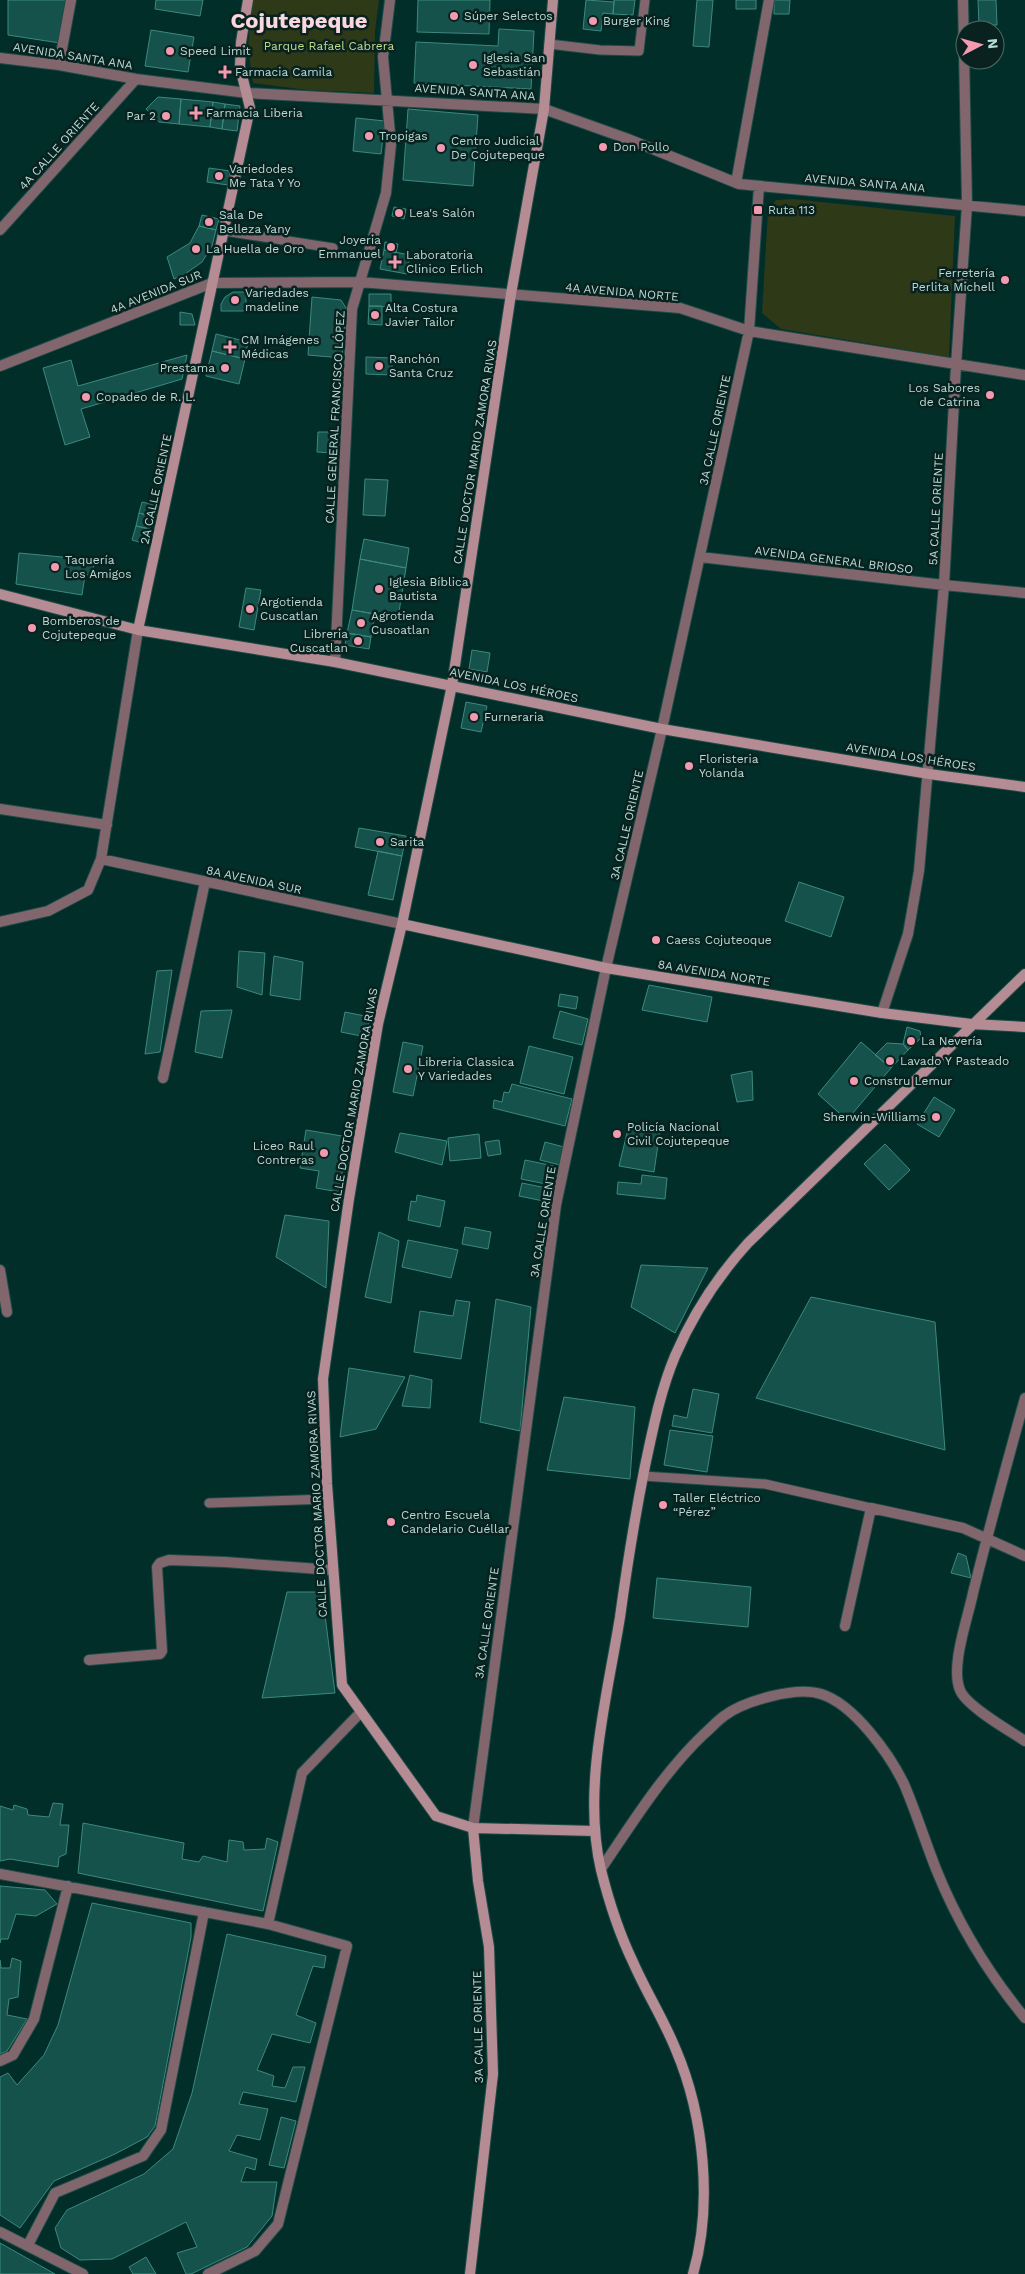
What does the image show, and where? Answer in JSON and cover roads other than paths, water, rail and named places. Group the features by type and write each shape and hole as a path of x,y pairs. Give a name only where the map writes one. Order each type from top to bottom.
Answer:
{"street":[{"path":"59,65 71,0"},
{"name":"2A CALLE ORIENTE","path":"0,922 48,910 88,890 101,860 138,630 250,108 240,67 241,42 248,0"},
{"name":"CALLE GENERAL FRANCISCO LÓPEZ","path":"335,662 352,309 386,194 391,144 383,57 390,0"},
{"name":"CALLE DOCTOR MARIO ZAMORA RIVAS","path":"553,0 544,109 511,294 452,685 402,924 378,1024 348,1199 323,1378 328,1498 342,1685 436,1816 473,1828 594,1831"},
{"path":"736,183 769,0"},
{"name":"5A CALLE ORIENTE","path":"882,1013 908,934 919,871 929,774 944,585 967,205 964,0"},
{"name":"AVENIDA SANTA ANA","path":"0,58 59,65 136,79 247,93 544,109 628,139 736,183 1025,212"},
{"name":"4A CALLE ORIENTE","path":"0,230 136,79"},
{"name":"3A CALLE ORIENTE","path":"470,2274 493,2074 489,1947 478,1881 473,1828 556,1205 606,968 662,729 749,331 759,186"},
{"name":"4A AVENIDA SUR","path":"0,366 212,283 360,282"},
{"name":"4A AVENIDA NORTE","path":"360,282 680,308 749,331 1025,375"},
{"name":"AVENIDA GENERAL BRIOSO","path":"700,557 1025,593"},
{"name":"AVENIDA LOS HÉROES","path":"0,594 138,630 335,662 662,729 929,774 1025,787"},
{"path":"0,809 107,825"},
{"name":"8A AVENIDA SUR","path":"101,860 402,924"},
{"path":"163,1078 205,882"},
{"name":"8A AVENIDA NORTE","path":"402,924 606,968 882,1013 971,1024 1025,1027"},
{"path":"693,2274 702,2239 704,2201 699,2132 694,2105 676,2050 621,1935 601,1869 594,1831 595,1791 599,1752 633,1527 656,1413 675,1356 697,1310 714,1283 748,1243 971,1024 1025,974"},
{"path":"0,1270 7,1312"},
{"path":"1025,1398 987,1538 962,1640 957,1671 960,1690 969,1702 1025,1741"},
{"path":"846,1626 871,1508 964,1528 1025,1556"},
{"path":"88,1660 160,1654 162,1652 157,1567 160,1563 169,1560 225,1562 333,1570"},
{"path":"601,1869 650,1796 692,1746 724,1716 747,1703 770,1696 797,1693 821,1694 840,1704 876,1738 903,1784 936,1870 965,1932 1000,1988 1025,2018"},
{"path":"268,1924 302,1773 361,1712"},
{"path":"0,1874 268,1924 346,1946 278,2224 255,2251 208,2274"},
{"path":"0,2061 13,2055 34,2019 68,1886"},
{"path":"28,2245 55,2193 142,2156 161,2130 204,1912"},
{"path":"0,2232 83,2274"}],"lane":[{"path":"549,44 600,50 639,51 645,0"},
{"path":"225,231 334,248"},
{"path":"643,1476 765,1484 871,1508"},
{"path":"209,1503 328,1498"}],"place":[{"name":"Súper Selectos","path":"454,16"},
{"name":"Burger King","path":"593,21"},
{"name":"Speed Limit","path":"170,51"},
{"name":"Iglesia San Sebastián","path":"473,65"},
{"name":"Farmacia Camila","path":"225,72"},
{"name":"Farmacia Liberia","path":"196,113"},
{"name":"Par 2","path":"166,116"},
{"name":"Tropigas","path":"369,136"},
{"name":"Don Pollo","path":"603,147"},
{"name":"Centro Judicial De Cojutepeque","path":"441,148"},
{"name":"Variedodes Me Tata Y Yo","path":"219,176"},
{"name":"Ruta 113","path":"758,210"},
{"name":"Lea's Salón","path":"399,213"},
{"name":"Sala De Belleza Yany","path":"209,222"},
{"name":"Joyeria Emmanuel","path":"391,247"},
{"name":"La Huella de Oro","path":"196,249"},
{"name":"Laboratoria Clinico Erlich","path":"395,262"},
{"name":"Ferretería Perlita Michell","path":"1005,280"},
{"name":"Variedades madeline","path":"235,300"},
{"name":"Alta Costura Javier Tailor","path":"375,315"},
{"name":"CM Imágenes Médicas","path":"230,347"},
{"name":"Ranchón Santa Cruz","path":"379,366"},
{"name":"Prestama","path":"225,368"},
{"name":"Los Sabores de Catrina","path":"990,395"},
{"name":"Copadeo de R. L.","path":"86,397"},
{"name":"Taquería Los Amigos","path":"55,567"},
{"name":"Iglesia Bíblica Bautista","path":"379,589"},
{"name":"Argotienda Cuscatlan","path":"250,609"},
{"name":"Agrotienda Cusoatlan","path":"361,623"},
{"name":"Bomberos de Cojutepeque","path":"32,628"},
{"name":"Libreria Cuscatlan","path":"358,641"},
{"name":"Furneraria","path":"474,717"},
{"name":"Floristeria Yolanda","path":"689,766"},
{"name":"Sarita","path":"380,842"},
{"name":"Caess Cojuteoque","path":"656,940"},
{"name":"La Nevería","path":"911,1041"},
{"name":"Lavado Y Pasteado","path":"890,1061"},
{"name":"Libreria Classica Y Variedades","path":"408,1069"},
{"name":"Constru Lemur","path":"854,1081"},
{"name":"Sherwin-Williams","path":"936,1117"},
{"name":"Policía Nacional Civil Cojutepeque","path":"617,1134"},
{"name":"Liceo Raul Contreras","path":"324,1153"},
{"name":"Taller Eléctrico “Pérez”","path":"663,1505"},
{"name":"Centro Escuela Candelario Cuéllar","path":"391,1522"}],"district":[{"name":"Cojutepeque","path":"299,20"}],"park label":[{"name":"Parque Rafael Cabrera","path":"329,46"}]}
